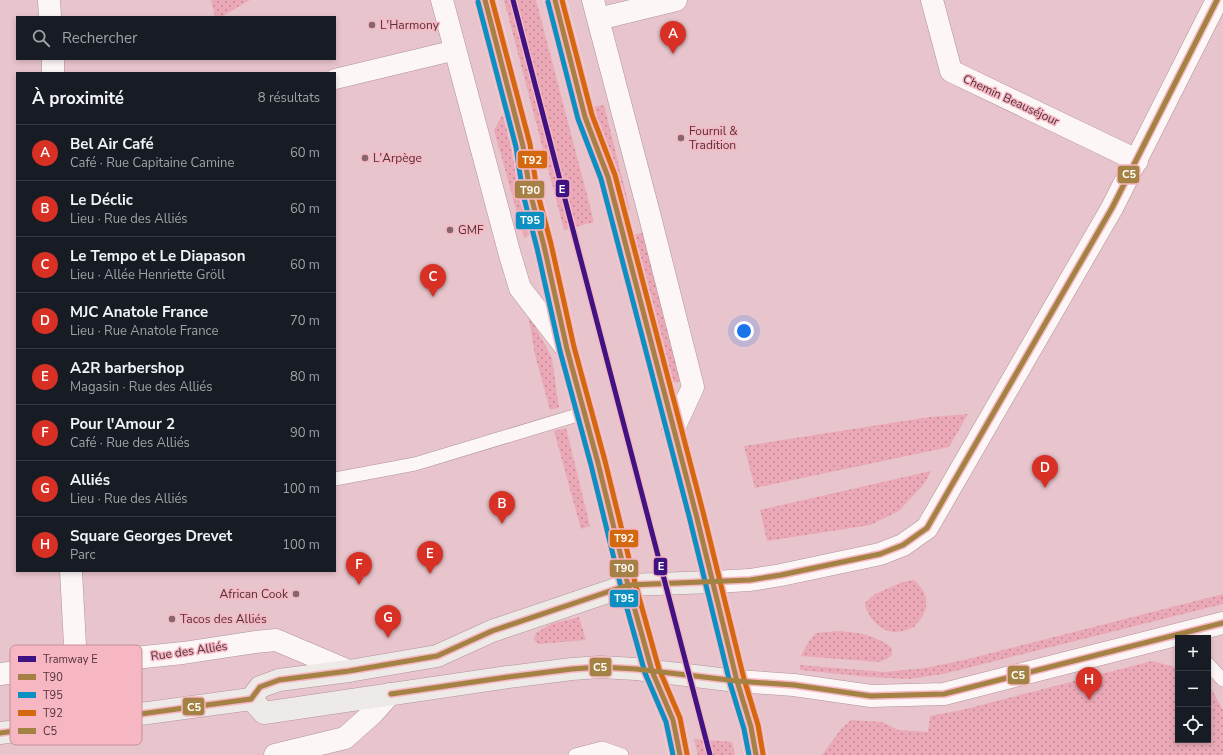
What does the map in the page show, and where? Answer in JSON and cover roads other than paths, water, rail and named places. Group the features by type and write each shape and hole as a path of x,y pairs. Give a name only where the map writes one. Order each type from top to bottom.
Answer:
{"main road":[{"path":"485,0 523,146 530,192 544,246 567,349 628,585 652,671 673,720 680,755"},
{"path":"555,0 584,117 608,177 713,582 737,681 751,727 756,755"},
{"path":"142,714 251,699 260,687 279,680 349,671 437,656 492,631 628,585 713,582"},
{"path":"251,699 264,713 508,677 600,667 652,671 737,681"},
{"path":"0,733 10,732"}],"street":[{"path":"49,0 50,16"},
{"path":"442,0 520,288 567,349"},
{"path":"673,430 693,388 650,217 595,10 676,0"},
{"name":"Chemin Beauséjour","path":"932,0 951,71 1126,154 1137,161"},
{"path":"713,582 750,580 781,575 880,554 903,545 927,528 1108,215 1137,161 1217,0"},
{"path":"336,79 456,50"},
{"path":"53,60 53,72"},
{"path":"71,572 75,645"},
{"path":"1184,635 1223,623"},
{"path":"737,681 794,685 871,696 944,694 1175,637"},
{"name":"Rue des Alliés","path":"142,657 276,640 349,671"},
{"name":"Rue des Alliés","path":"0,674 10,673"},
{"path":"275,755 345,738 373,713 390,694"}],"lane":[{"path":"336,479 415,464 584,412"},
{"path":"1211,667 1223,680"},
{"path":"575,755 602,748 622,755"}],"tram line":[{"name":"E","path":"513,0 710,755"}],"place":[{"name":"L'Harmony","path":"372,25"},
{"name":"Bel Air Café","path":"673,54"},
{"name":"Fournil & Tradition","path":"681,138"},
{"name":"L'Arpège","path":"365,158"},
{"name":"GMF","path":"450,230"},
{"name":"Le Tempo et Le Diapason","path":"433,297"},
{"name":"MJC Anatole France","path":"1045,488"},
{"name":"Le Déclic","path":"502,524"},
{"name":"A2R barbershop","path":"430,574"},
{"name":"Pour l'Amour 2","path":"359,585"},
{"name":"African Cook","path":"296,594"},
{"name":"Tacos des Alliés","path":"172,619"},
{"name":"Alliés","path":"388,638"},
{"name":"Square Georges Drevet","path":"1089,700"}]}
